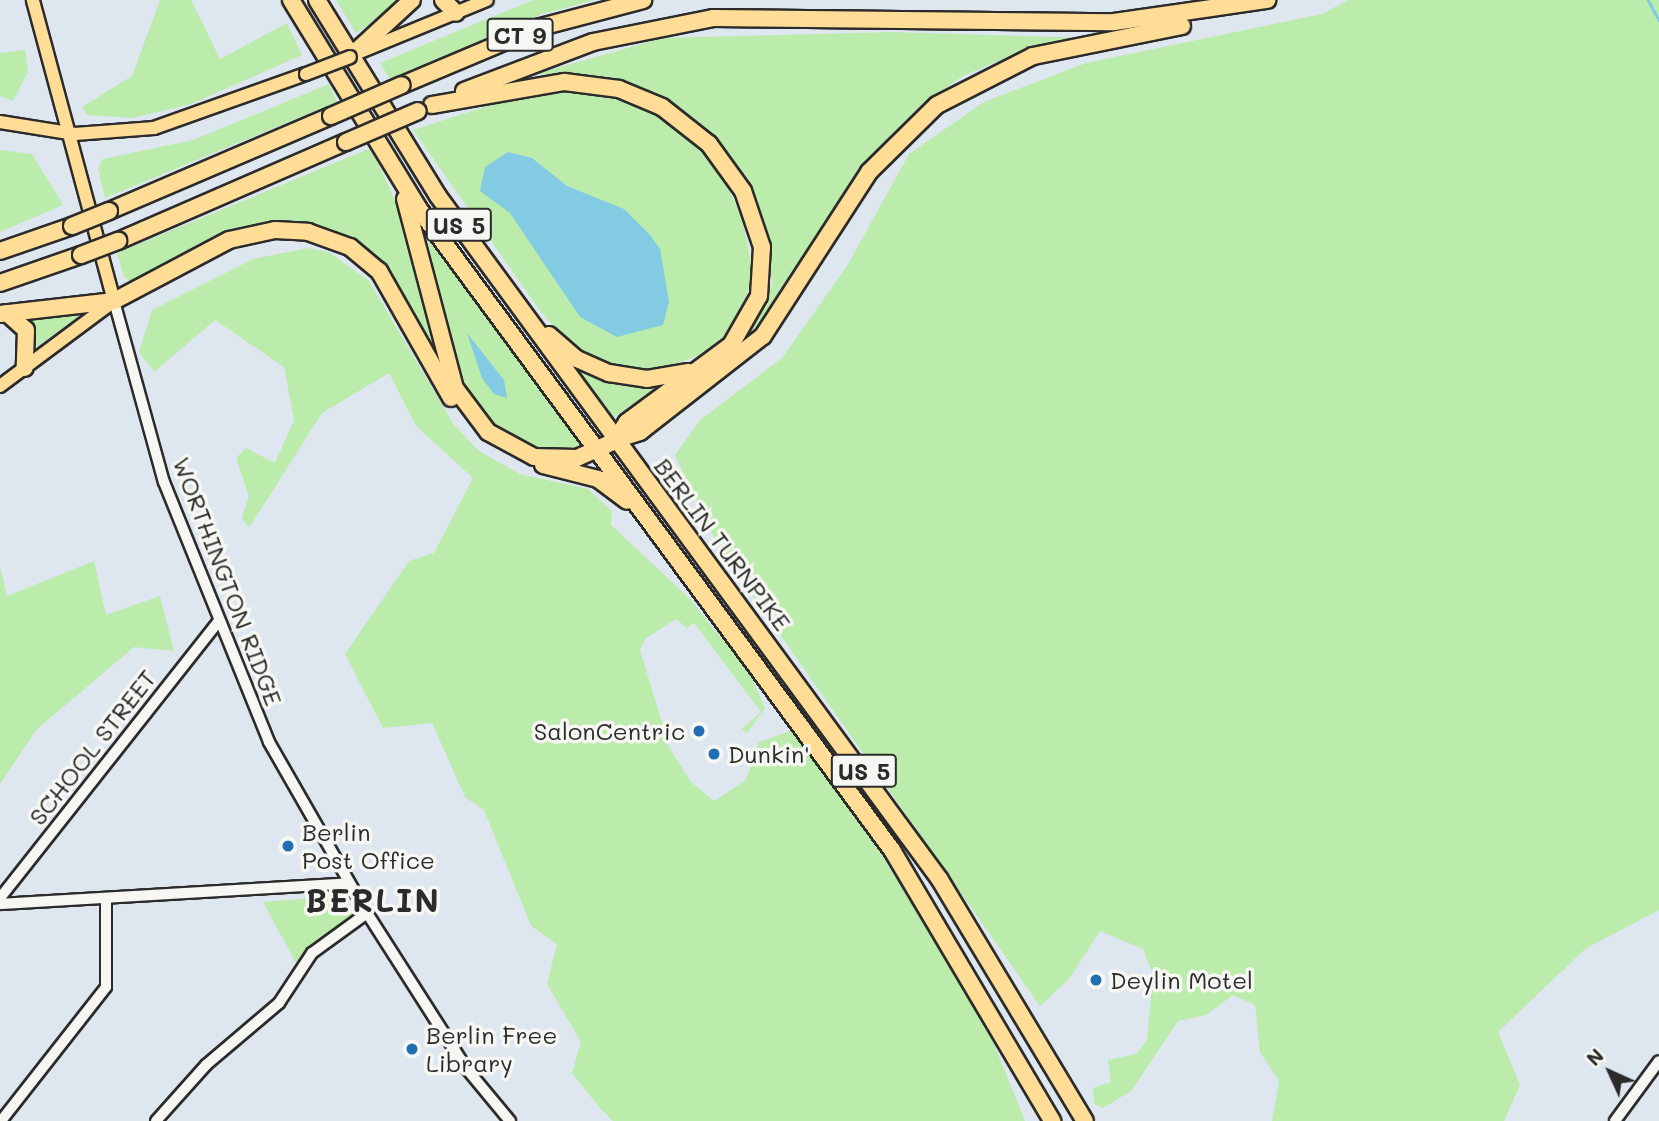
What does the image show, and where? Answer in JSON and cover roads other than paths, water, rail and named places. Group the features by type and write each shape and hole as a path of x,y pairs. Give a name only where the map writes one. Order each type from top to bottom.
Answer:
{"highway":[{"name":"BERLIN TURNPIKE","path":"291,0 397,177 899,860 1052,1121"},
{"name":"BERLIN TURNPIKE","path":"317,0 410,153 522,311 940,880 1084,1121"},
{"path":"349,57 375,40 412,0"},
{"path":"443,0 456,6"},
{"name":"CT 9","path":"0,251 109,211 537,29 643,0"},
{"name":"CT 9","path":"0,283 118,241 425,108 568,50 703,20 801,15 1105,22 1234,8 1267,0"},
{"path":"534,457 567,460 598,451 617,439 640,432 763,336 869,172 937,105 1032,57 1195,23 1234,8"},
{"path":"425,108 520,86 589,83 657,104 709,144 747,200 764,270 748,324 700,368 627,422 617,439"},
{"path":"397,177 421,244 445,366 474,416"},
{"path":"4,314 114,301 240,236 285,230 331,238 379,271 443,386 501,443 534,457 550,469 602,481 648,519"},
{"path":"522,311 569,354 600,370 657,378 700,368"},
{"path":"4,314 26,330 25,368"}],"main road":[{"name":"WORTHINGTON RIDGE","path":"33,0 65,133 114,301"},
{"path":"375,40 456,6 487,0"},
{"path":"0,122 65,133 174,124 349,57"},
{"path":"0,386 114,301"}],"street":[{"name":"WORTHINGTON RIDGE","path":"114,301 163,482 269,742 367,913 466,1069 510,1121"},
{"name":"SCHOOL STREET","path":"0,898 218,622"},
{"path":"0,904 349,883"},
{"path":"1,1121 106,988 106,898"},
{"path":"156,1121 206,1065 279,1003 312,953 367,913"},
{"path":"1615,1121 1659,1060"}],"water":[{"path":"508,152 532,158 567,186 624,209 650,235 660,249 669,302 663,325 617,337 580,317 510,213 480,191 485,167"},
{"path":"467,333 504,380 507,398 494,394 482,378"}],"waterway":[{"path":"1648,0 1659,20"}],"place":[{"name":"SalonCentric","path":"699,731"},
{"name":"Dunkin'","path":"714,754"},
{"name":"Berlin Post Office","path":"288,846"},
{"name":"Deylin Motel","path":"1096,980"},
{"name":"Berlin Free Library","path":"412,1049"}],"district":[{"name":"BERLIN","path":"373,899"}]}
